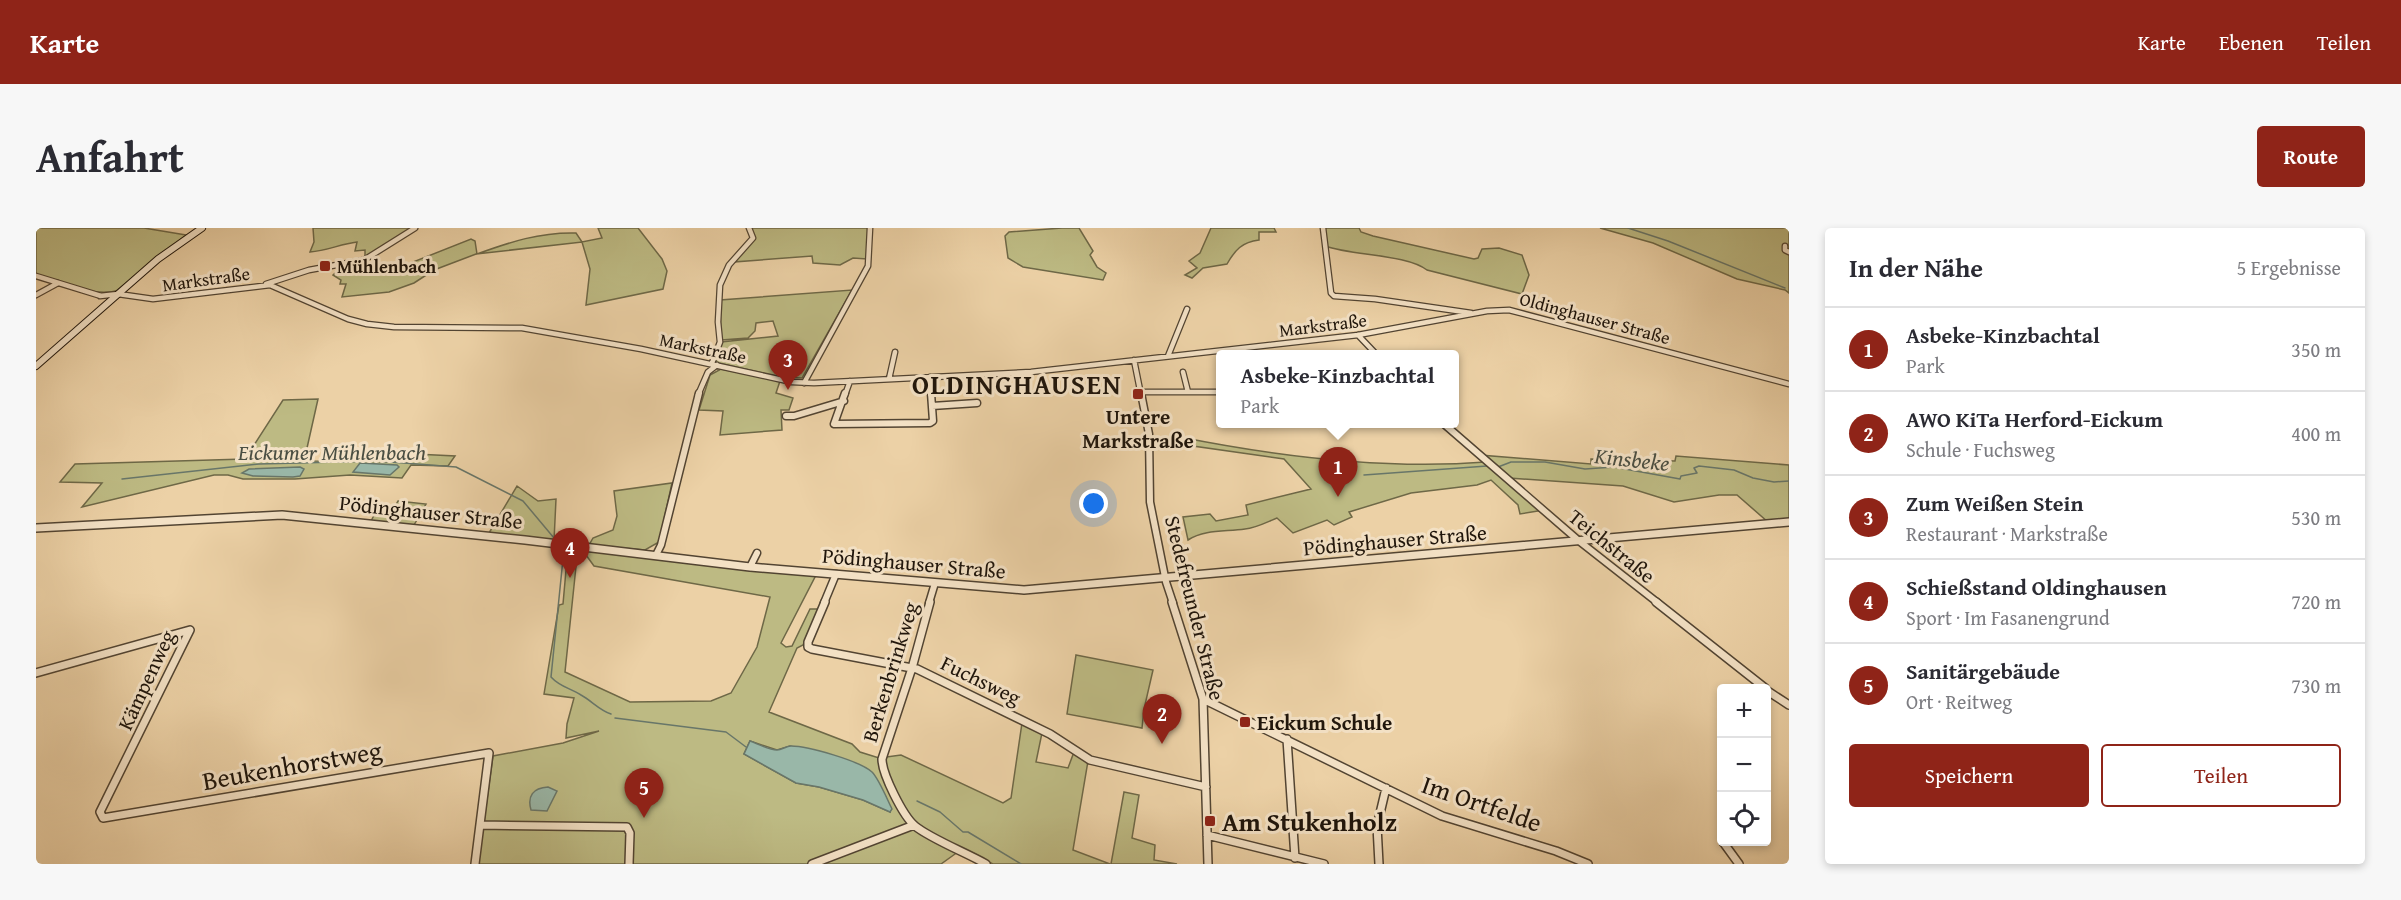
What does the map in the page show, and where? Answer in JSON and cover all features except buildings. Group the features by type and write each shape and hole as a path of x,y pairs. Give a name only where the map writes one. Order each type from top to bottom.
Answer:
{"main road":[{"path":"36,366 174,247 202,228"}],"street":[{"path":"265,285 309,270 364,260 415,228"},
{"path":"656,555 661,545 698,395 708,372 715,364 720,342 718,322 720,285 729,265 753,238 748,228"},
{"path":"804,383 868,266 870,228"},
{"path":"1323,228 1331,292 1334,296 1374,299 1475,314"},
{"path":"1785,246 1785,250 1789,252"},
{"name":"Markstraße","path":"36,276 100,296 153,299 265,285 286,291 348,319 367,324 394,327 511,327 715,364 804,383 1021,372 1216,351"},
{"path":"36,295 58,283"},
{"path":"1168,356 1187,309"},
{"name":"Oldinghauser Straße","path":"1392,329 1502,309 1521,311 1789,384"},
{"name":"Markstraße","path":"1221,350 1358,335 1392,329"},
{"path":"1358,335 1373,350"},
{"path":"1257,346 1258,350"},
{"path":"889,379 896,352"},
{"name":"Stedefreunder Straße","path":"1134,360 1149,434 1150,502 1166,579 1203,699 1208,864"},
{"path":"1183,372 1188,392"},
{"path":"850,381 844,401 833,423 933,422 930,377"},
{"path":"1140,392 1216,392"},
{"path":"786,416 794,416 844,401"},
{"path":"932,405 977,403"},
{"name":"Teichstraße","path":"1450,428 1579,541 1760,684"},
{"name":"Pödinghauser Straße","path":"36,528 282,515 580,546 750,567 1030,590 1789,522"},
{"path":"574,555 580,546"},
{"path":"750,567 757,553"},
{"name":"Fuchsweg","path":"836,574 808,647 823,652 912,668 1044,731 1090,760 1206,787"},
{"name":"Berkenbrinkweg","path":"935,583 912,668 882,763 894,793 914,825 986,864"},
{"name":"Kämpenweg","path":"36,673 190,630 100,812 102,818"},
{"name":"Teichstraße","path":"1771,692 1789,705"},
{"name":"Im Ortfelde","path":"1203,699 1448,819 1546,848 1588,864"},
{"path":"1287,739 1295,858"},
{"name":"Beukenhorstweg","path":"102,818 489,753 480,825"},
{"path":"1379,864 1377,826 1386,788"},
{"path":"475,864 480,825 627,827 630,833 629,864"},
{"path":"812,864 914,825"},
{"path":"1207,835 1324,864"},
{"path":"1726,846 1739,864"}],"shaded area":[{"path":"36,228 144,228 186,235 116,291 96,292 36,274"},
{"path":"313,228 413,228 365,257 365,250 355,251 357,242 310,252 314,242"},
{"path":"598,228 638,228 662,259 667,271 663,289 586,305 590,269 582,242 602,238"},
{"path":"751,228 868,228 867,259 853,258 840,265 813,263 812,256 733,262 754,239"},
{"path":"1079,228 1093,251 1090,255 1097,267 1106,273 1103,280 1023,267 1008,258 1005,236 1009,232"},
{"path":"1211,228 1274,228 1276,232 1259,232 1259,240 1240,248 1227,264 1203,268 1192,278 1185,275 1197,268 1189,261 1200,253"},
{"path":"1321,228 1359,228 1361,232 1373,236 1474,259 1478,258 1482,249 1499,248 1522,255 1529,275 1522,294 1427,270 1406,261 1325,246"},
{"path":"1600,228 1789,228 1789,251 1782,250 1789,253 1789,293 1785,290 1737,279 1653,243"},
{"path":"576,233 582,242 477,254 513,242 550,234"},
{"path":"471,239 475,241 477,254 434,270 414,283 389,292 342,297 346,284 340,284 341,280 333,275 345,265 351,264 363,265 383,274"},
{"path":"852,290 802,378 780,377 714,362 721,342 778,336 773,321 756,323 755,331 748,338 721,340 720,300"},
{"path":"721,369 780,381 776,393 793,398 789,410 781,410 782,430 720,435 723,411 699,410 710,375"},
{"path":"318,399 307,448 314,461 409,462 415,454 455,456 448,466 411,465 402,478 350,475 295,479 243,479 228,475 214,475 82,507 102,483 60,482 75,464 245,459 283,400"},
{"path":"1180,437 1294,456 1371,463 1486,462 1479,455 1591,464 1591,459 1675,461 1676,456 1789,465 1789,524 1768,522 1737,495 1719,495 1674,502 1623,486 1508,478 1544,510 1520,514 1518,505 1491,480 1477,485 1411,493 1349,512 1352,517 1334,525 1327,520 1293,533 1277,518 1253,527 1208,532 1188,540 1183,517 1210,514 1216,521 1248,515 1246,505 1311,489 1284,459 1179,444"},
{"path":"360,463 399,467 390,475 353,472"},
{"path":"300,467 304,469 300,476 293,477 253,476 242,473 249,469"},
{"path":"672,483 659,542 645,550 589,545 593,538 613,530 617,516 614,491"},
{"path":"517,486 538,501 556,499 554,541 489,533"},
{"path":"398,501 426,504 414,525 371,521 378,508 394,508"},
{"path":"572,547 816,575 781,643 786,647 792,646 810,609 819,609 803,645 797,648 769,712 852,744 860,752 879,758 901,755 1003,803 1011,798 1022,723 1042,733 1036,762 1068,768 1074,752 1088,761 1073,850 1110,864 993,864 962,849 941,864 478,864 493,756 563,743 599,731 566,738 574,698 544,694 559,605 563,604 567,559","holes":["586,555 594,566 770,597 757,647 731,693 711,701 630,702 565,672 577,557","750,741 777,750 790,746 842,759 882,792 886,797 890,812 863,800 796,783 744,754"]},
{"path":"1076,655 1153,670 1142,728 1067,714"},
{"path":"750,741 774,750 791,746 809,749 857,763 875,775 892,809 890,812 863,800 796,783 744,754"},
{"path":"548,787 557,791 547,811 531,810 532,794 538,789"},
{"path":"1124,792 1139,795 1132,838 1155,845 1154,860 1177,864 1111,864"}],"waterway":[{"path":"1628,228 1668,241 1785,288"},
{"name":"Eickumer Mühlenbach","path":"122,479 259,464 378,461 456,467 523,501 554,538"},
{"name":"Kinsbeke","path":"1498,467 1511,462 1545,462 1585,469 1614,467 1680,479 1681,476 1697,473 1694,468 1699,466 1734,470 1753,478 1774,482 1789,481"},
{"name":"Kinsbeke","path":"1364,475 1487,466"},
{"name":"Eickumer Mühlenbach","path":"564,549 551,677 611,714"},
{"name":"Eickumer Mühlenbach","path":"615,718 726,732 746,747"},
{"name":"Eickumer Mühlenbach","path":"917,801 940,812 963,832 968,832 1021,864"}],"place":[{"name":"Mühlenbach","path":"325,266"},
{"name":"Zum Weißen Stein","path":"788,390"},
{"name":"Untere Markstraße","path":"1138,394"},
{"name":"Asbeke-Kinzbachtal","path":"1338,497"},
{"name":"Schießstand Oldinghausen","path":"570,578"},
{"name":"Eickum Schule","path":"1245,722"},
{"name":"AWO KiTa Herford-Eickum","path":"1162,744"},
{"name":"Sanitärgebäude","path":"644,818"},
{"name":"Am Stukenholz","path":"1210,821"}],"district":[{"name":"OLDINGHAUSEN","path":"1017,384"}]}
